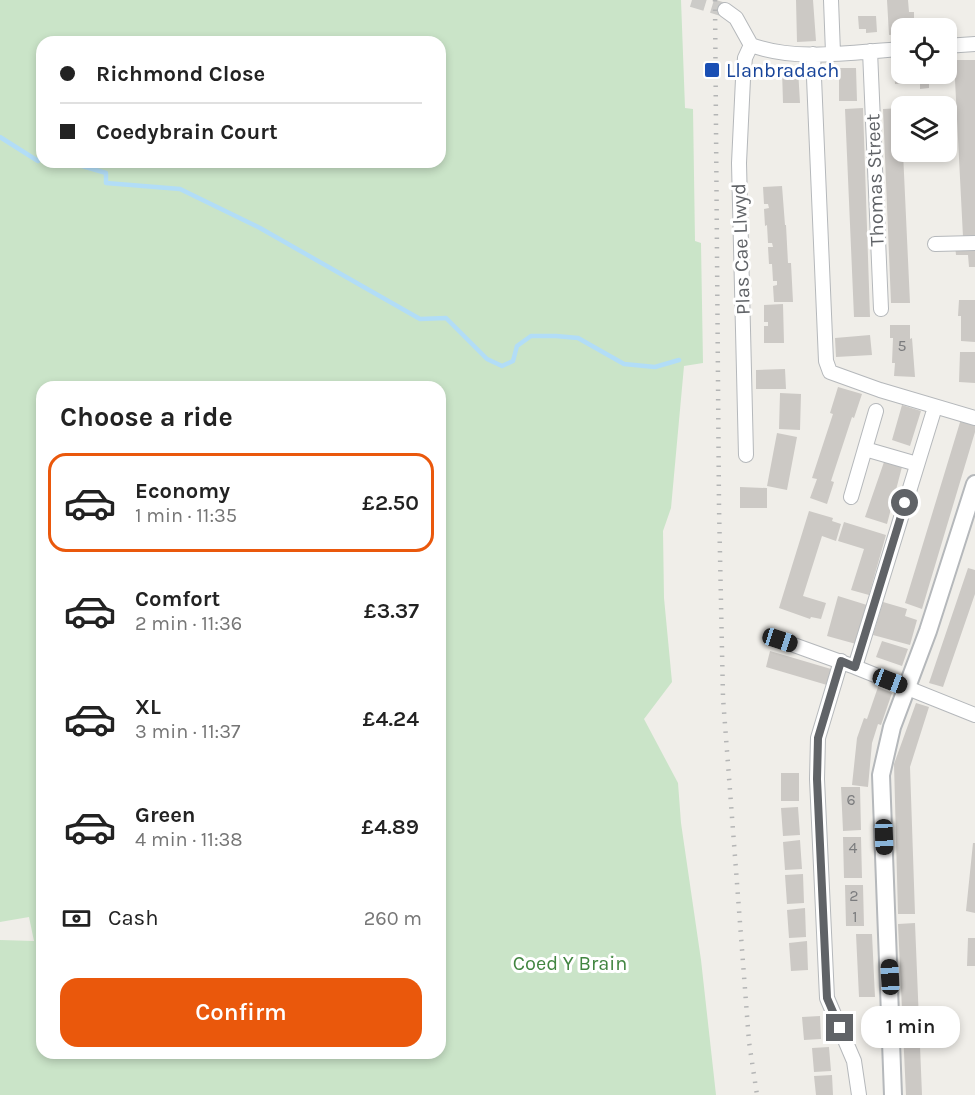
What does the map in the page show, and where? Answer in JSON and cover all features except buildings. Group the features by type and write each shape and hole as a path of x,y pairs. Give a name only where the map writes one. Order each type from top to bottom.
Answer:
{"street":[{"path":"831,0 833,53"},
{"path":"725,10 736,18 751,45 765,51 813,54 891,50"},
{"path":"957,45 975,44"},
{"name":"Plas Cae Llwyd","path":"746,455 739,163 743,79 746,58 751,45"},
{"name":"Thomas Street","path":"870,51 880,309"},
{"path":"813,54 826,361 830,372 934,407 975,418"},
{"path":"935,244 975,243"},
{"path":"855,667 934,407"},
{"path":"851,497 876,411"},
{"path":"865,449 917,464"},
{"path":"893,1095 881,775 892,727 928,631 975,484"},
{"path":"780,640 841,661 975,715"},
{"path":"841,661 818,738 817,779 827,998 854,1061 859,1095"}],"green space":[{"name":"Coed Y Brain","path":"0,0 681,0 685,108 693,109 695,241 701,243 703,363 684,366 671,508 663,531 664,598 672,682 644,719 678,783 681,823 701,960 716,1095 0,1095 0,940 34,941 29,917 0,922"}],"waterway":[{"path":"0,137 36,160"},
{"path":"89,168 106,173 106,183 180,189 260,228 420,319 446,318 487,359 502,366 513,361 517,346 531,336 578,338 624,364 655,367 679,360"}],"tunnel":[{"path":"692,0 725,10"}],"railway":[{"path":"715,0 719,507 723,698 749,1042 757,1095"}],"place":[{"name":"Llanbradach","path":"712,70"}],"route":[{"path":"840,1028 827,998 817,779 818,738 841,661 855,667 905,503"}]}
